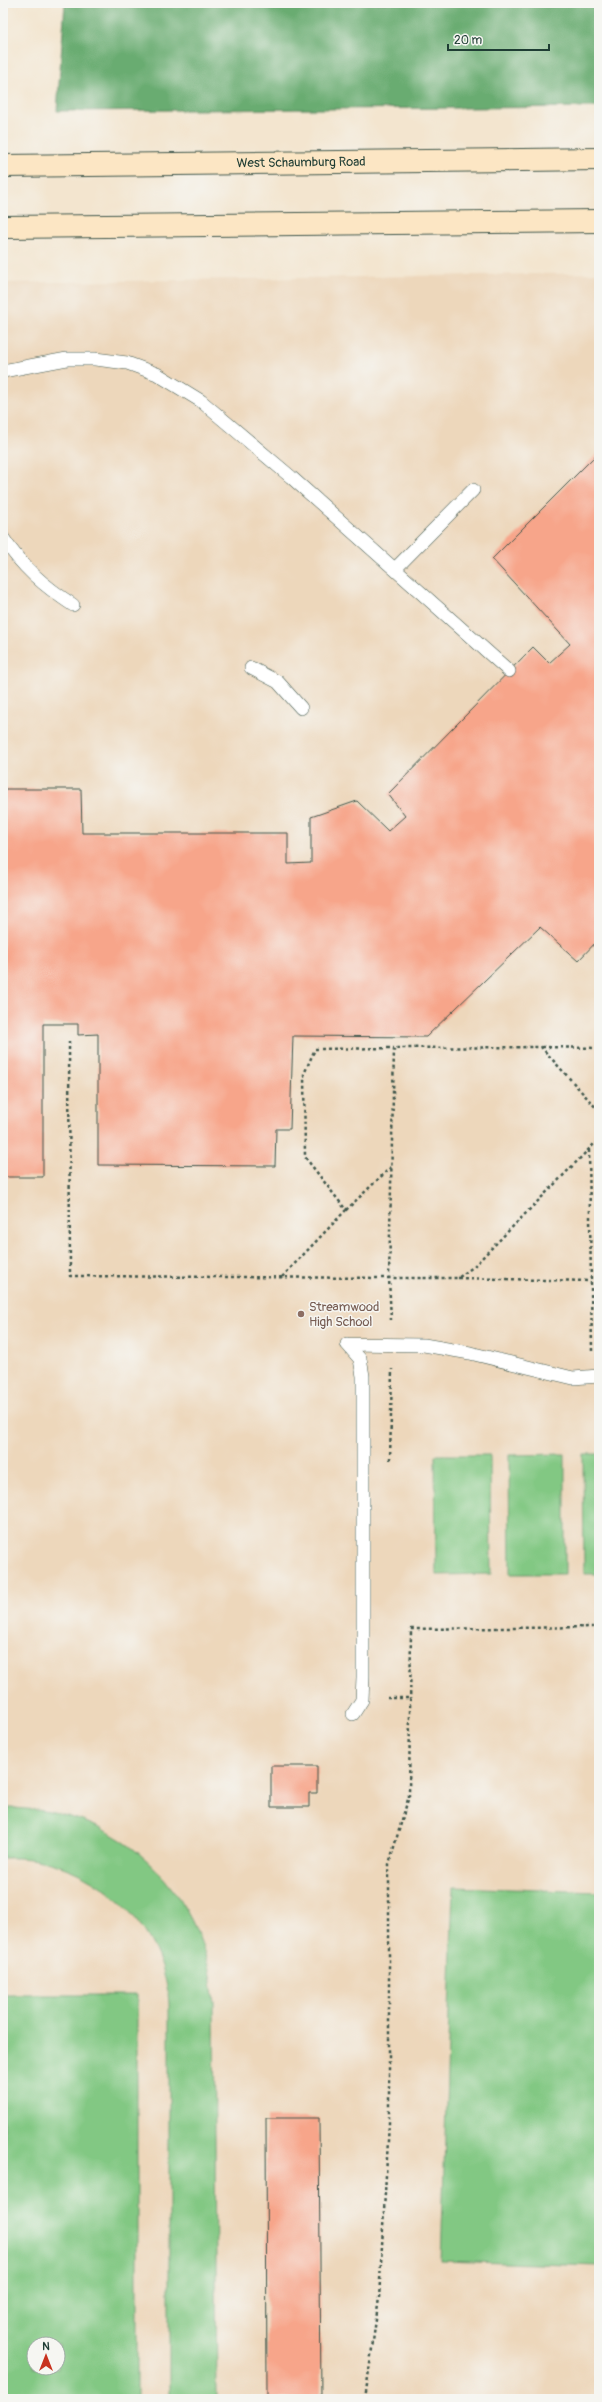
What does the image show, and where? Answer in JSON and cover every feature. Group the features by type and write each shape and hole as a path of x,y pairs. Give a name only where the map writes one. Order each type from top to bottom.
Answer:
{"main road":[{"name":"West Schaumburg Road","path":"3,166 599,159"},
{"path":"3,227 599,222"}],"lane":[{"path":"3,371 67,358 95,358 127,363 158,374 201,401 395,569 509,671"},
{"path":"395,569 473,490"},
{"path":"3,538 15,557 44,586 73,605"},
{"path":"251,668 278,682 301,708"},
{"path":"353,1714 362,1700 363,1677 363,1376 360,1359 347,1344 424,1345 485,1356 573,1378 599,1376"}],"path":[{"path":"69,1041 70,1276 458,1278 590,1281"},
{"path":"346,1210 305,1157 304,1074 315,1049 541,1047 599,1048"},
{"path":"541,1047 599,1112"},
{"path":"389,1278 394,1048"},
{"path":"458,1278 473,1267 599,1139"},
{"path":"588,1150 591,1336"},
{"path":"282,1277 346,1210 391,1167"},
{"path":"365,2399 379,2298 389,2123 389,1864 409,1796 412,1629 599,1628"}],"shaded area":[{"name":"Streamwood High School","path":"599,273 599,2399 3,2399 3,283"}],"green space":[{"path":"65,3 599,3 599,107 57,111"},
{"path":"565,1454 565,1574 510,1574 509,1455"},
{"path":"583,1454 599,1454 599,1574 584,1574"},
{"path":"435,1455 490,1455 491,1574 436,1575"},
{"path":"11,1808 50,1812 79,1820 110,1833 130,1846 149,1862 180,1900 192,1921 201,1943 209,1970 214,2002 217,2399 169,2399 169,2004 164,1973 153,1945 136,1920 116,1898 91,1880 64,1867 34,1860 3,1858 3,1809"},
{"path":"453,1887 599,1892 599,2266 441,2261"},
{"path":"3,1995 137,1995 137,2399 3,2399"}],"building":[{"path":"599,452 599,939 578,961 540,927 426,1037 293,1036 290,1129 276,1129 275,1166 98,1165 98,1034 78,1035 78,1024 43,1024 43,1177 3,1177 3,789 81,789 82,833 288,833 288,864 311,863 311,817 357,801 388,831 405,816 388,794 533,647 549,663 570,644 492,559"},
{"path":"271,1766 317,1766 317,1793 309,1793 309,1807 271,1807"},
{"path":"266,2118 319,2118 321,2399 267,2399"}],"place":[{"name":"Streamwood High School","path":"301,1314"}]}
